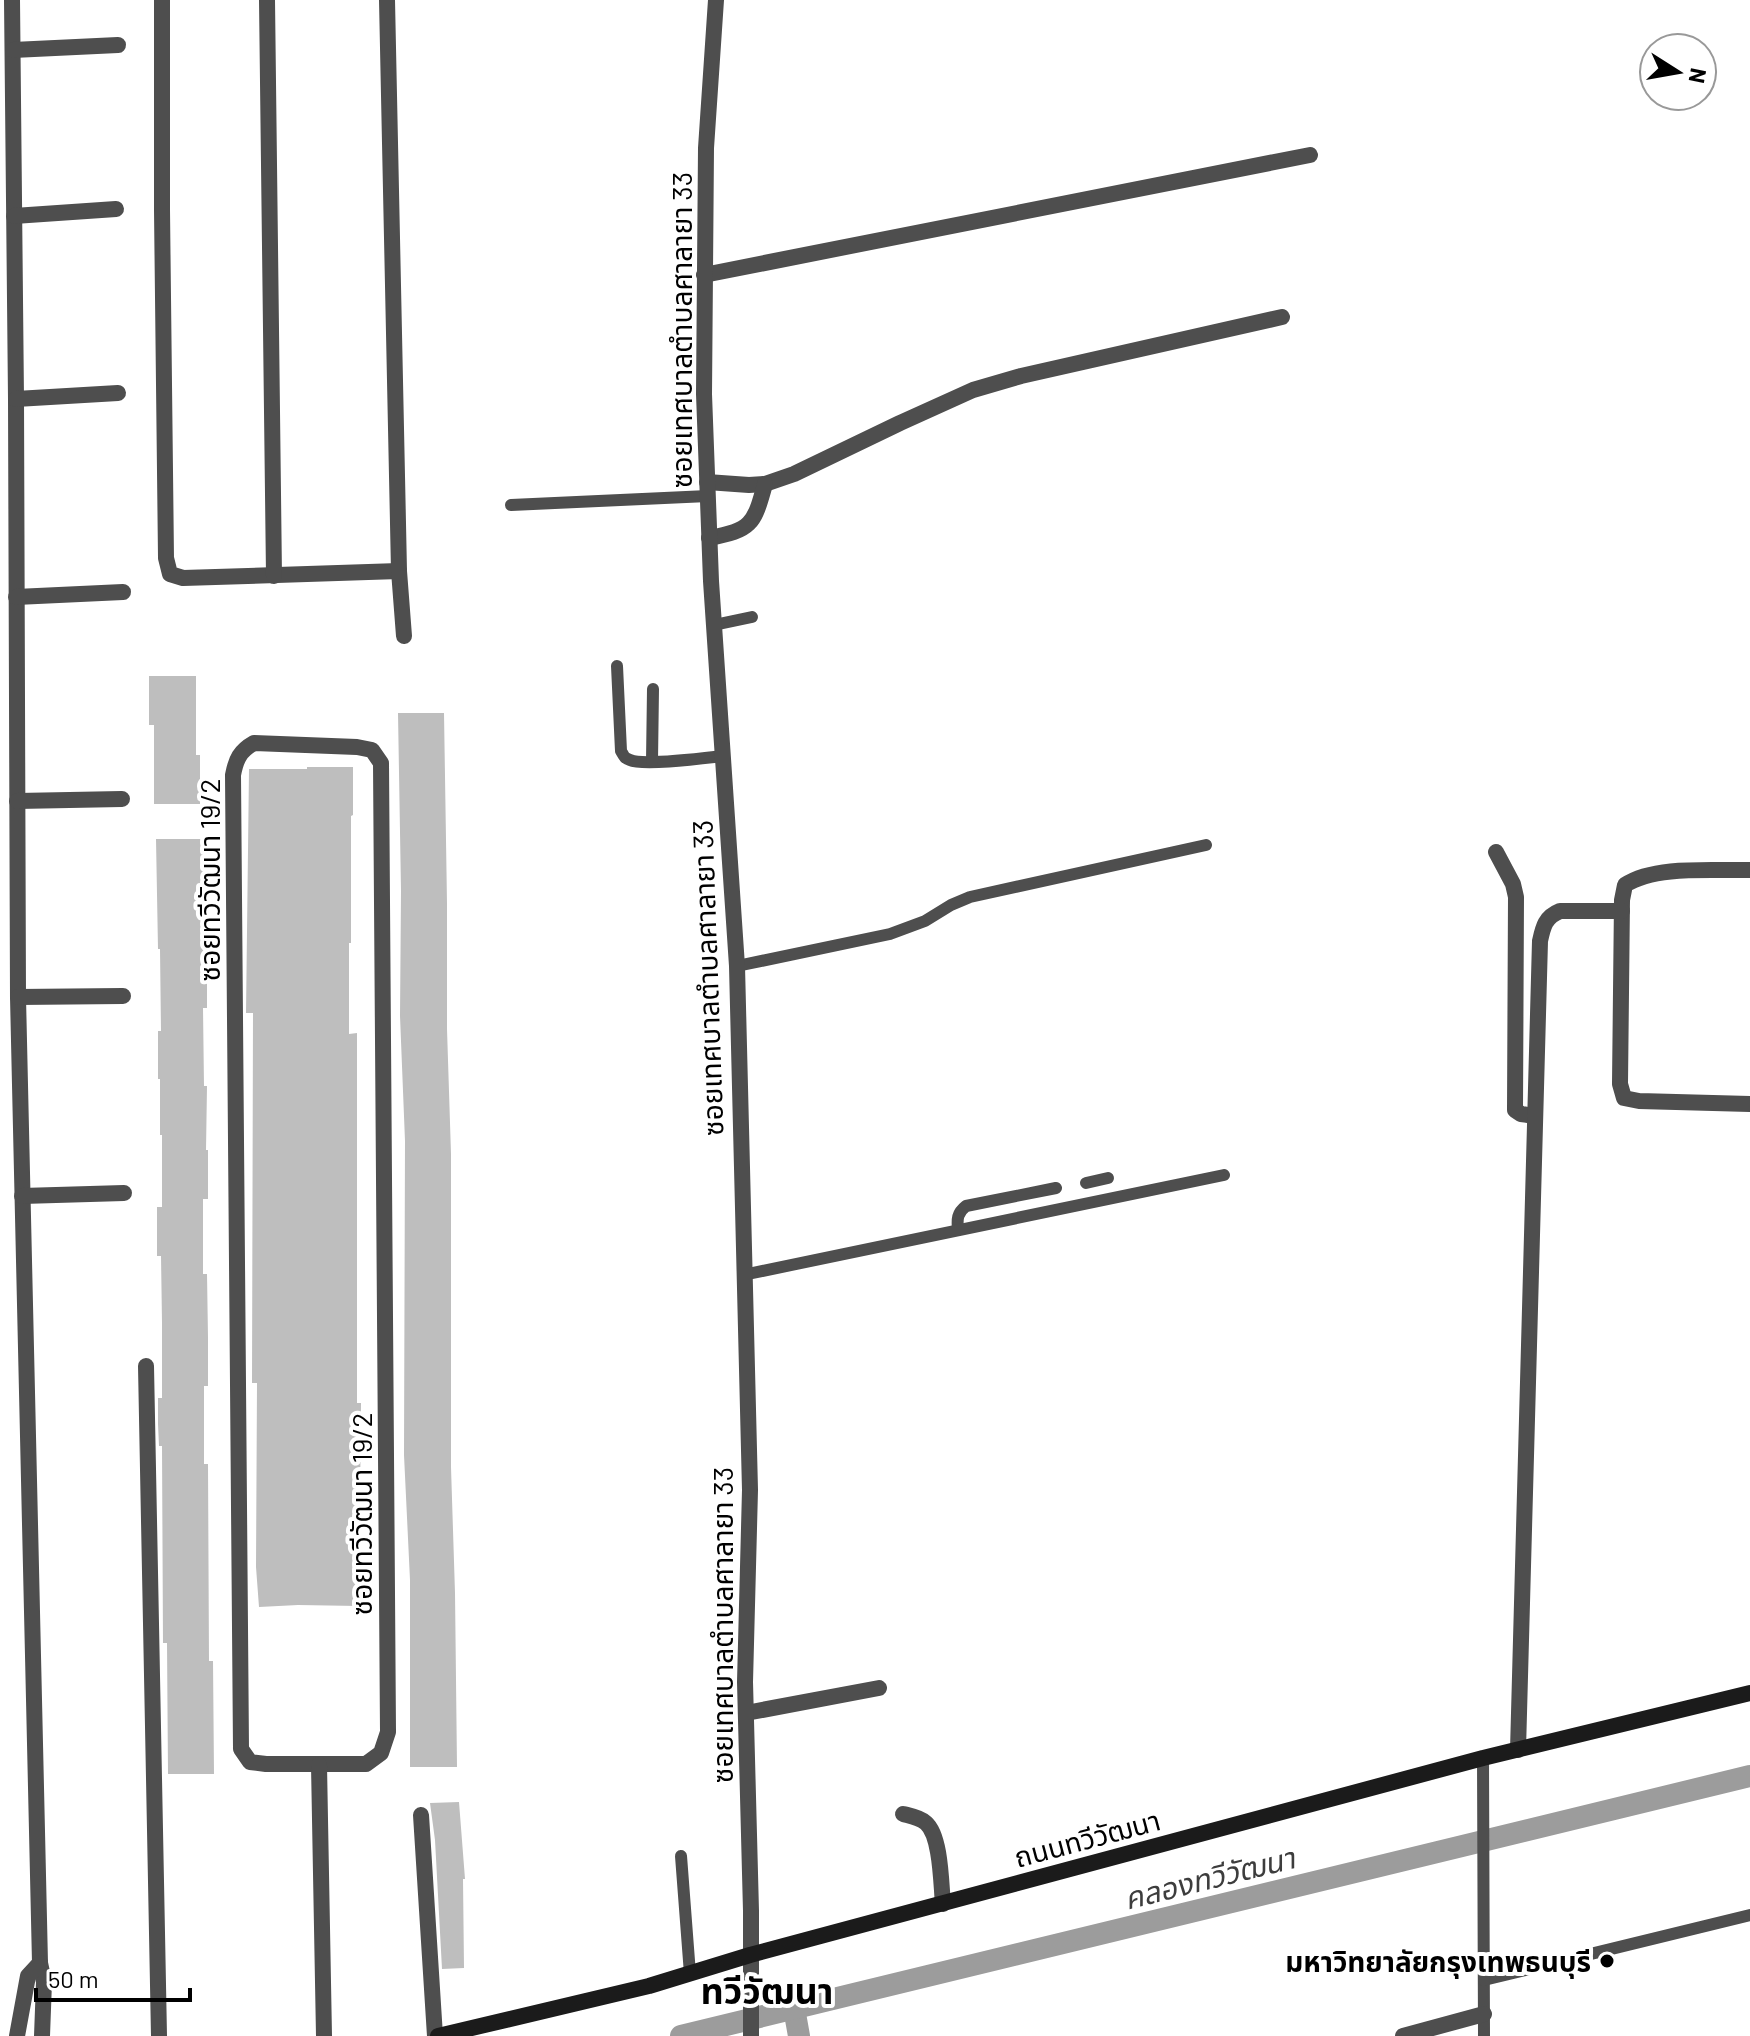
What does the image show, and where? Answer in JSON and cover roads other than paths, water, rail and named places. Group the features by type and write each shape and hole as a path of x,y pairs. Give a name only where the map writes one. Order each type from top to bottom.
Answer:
{"main road":[{"name":"ถนนทวีวัฒนา","path":"436,2036 649,1986 750,1955 1483,1758 1750,1693"}],"street":[{"path":"12,0 18,997 40,1963 44,1982 42,2036"},
{"path":"162,0 166,558 170,574 183,578 399,571"},
{"path":"267,0 274,576"},
{"path":"387,0 399,571 404,636"},
{"name":"ซอยเทศบาลตำบลศาลายา 33","path":"716,0 706,148 704,394 714,625 737,966 750,1490 746,1713 751,2036"},
{"path":"13,50 118,45"},
{"path":"704,275 1310,155"},
{"path":"14,216 116,209"},
{"path":"708,489 765,484 794,474 973,390 1021,376 1282,317"},
{"path":"16,399 118,393"},
{"path":"709,538 739,531 751,521 765,484"},
{"path":"16,597 123,592"},
{"name":"ซอยทวีวัฒนา 19/2","path":"254,743 357,747 372,750 381,763 388,1732 381,1753 366,1764 319,1765 250,1762 241,1749 233,775 241,750 254,743"},
{"path":"17,801 122,799"},
{"path":"1496,852 1513,884 1516,897 1515,1110 1534,1116"},
{"path":"1750,870 1659,873 1637,877 1625,885 1620,1084 1624,1098 1639,1101 1750,1104"},
{"path":"1518,1750 1540,941 1544,924 1551,915 1560,911 1622,911"},
{"path":"18,997 123,996"},
{"path":"22,1196 124,1193"},
{"path":"146,1366 159,2036"},
{"path":"746,1713 879,1688"},
{"path":"319,1765 324,2036"},
{"path":"903,1814 917,1817 929,1825 935,1838 943,1904"},
{"path":"421,1815 436,2036"},
{"path":"17,2036 28,1976 40,1963"},
{"path":"1403,2036 1484,2014"}],"lane":[{"path":"511,505 708,489"},
{"path":"714,625 752,617"},
{"path":"617,666 621,751 626,758 652,761 723,756"},
{"path":"652,761 653,689"},
{"path":"737,966 890,934 925,921 970,897 1206,845"},
{"path":"743,1275 1224,1175"},
{"path":"1086,1183 1108,1178"},
{"path":"958,1230 957,1219 966,1206 1056,1188"},
{"path":"1483,1758 1484,2036"},
{"path":"681,1856 690,1974"},
{"path":"1484,1980 1750,1915"}],"waterway":[{"name":"คลองทวีวัฒนา","path":"681,2036 1750,1776"},
{"path":"794,2008 799,2036"}],"place":[{"name":"มหาวิทยาลัยกรุงเทพธนบุรี","path":"1607,1961"}],"district":[{"name":"ทวีวัฒนา","path":"767,1989"}]}
